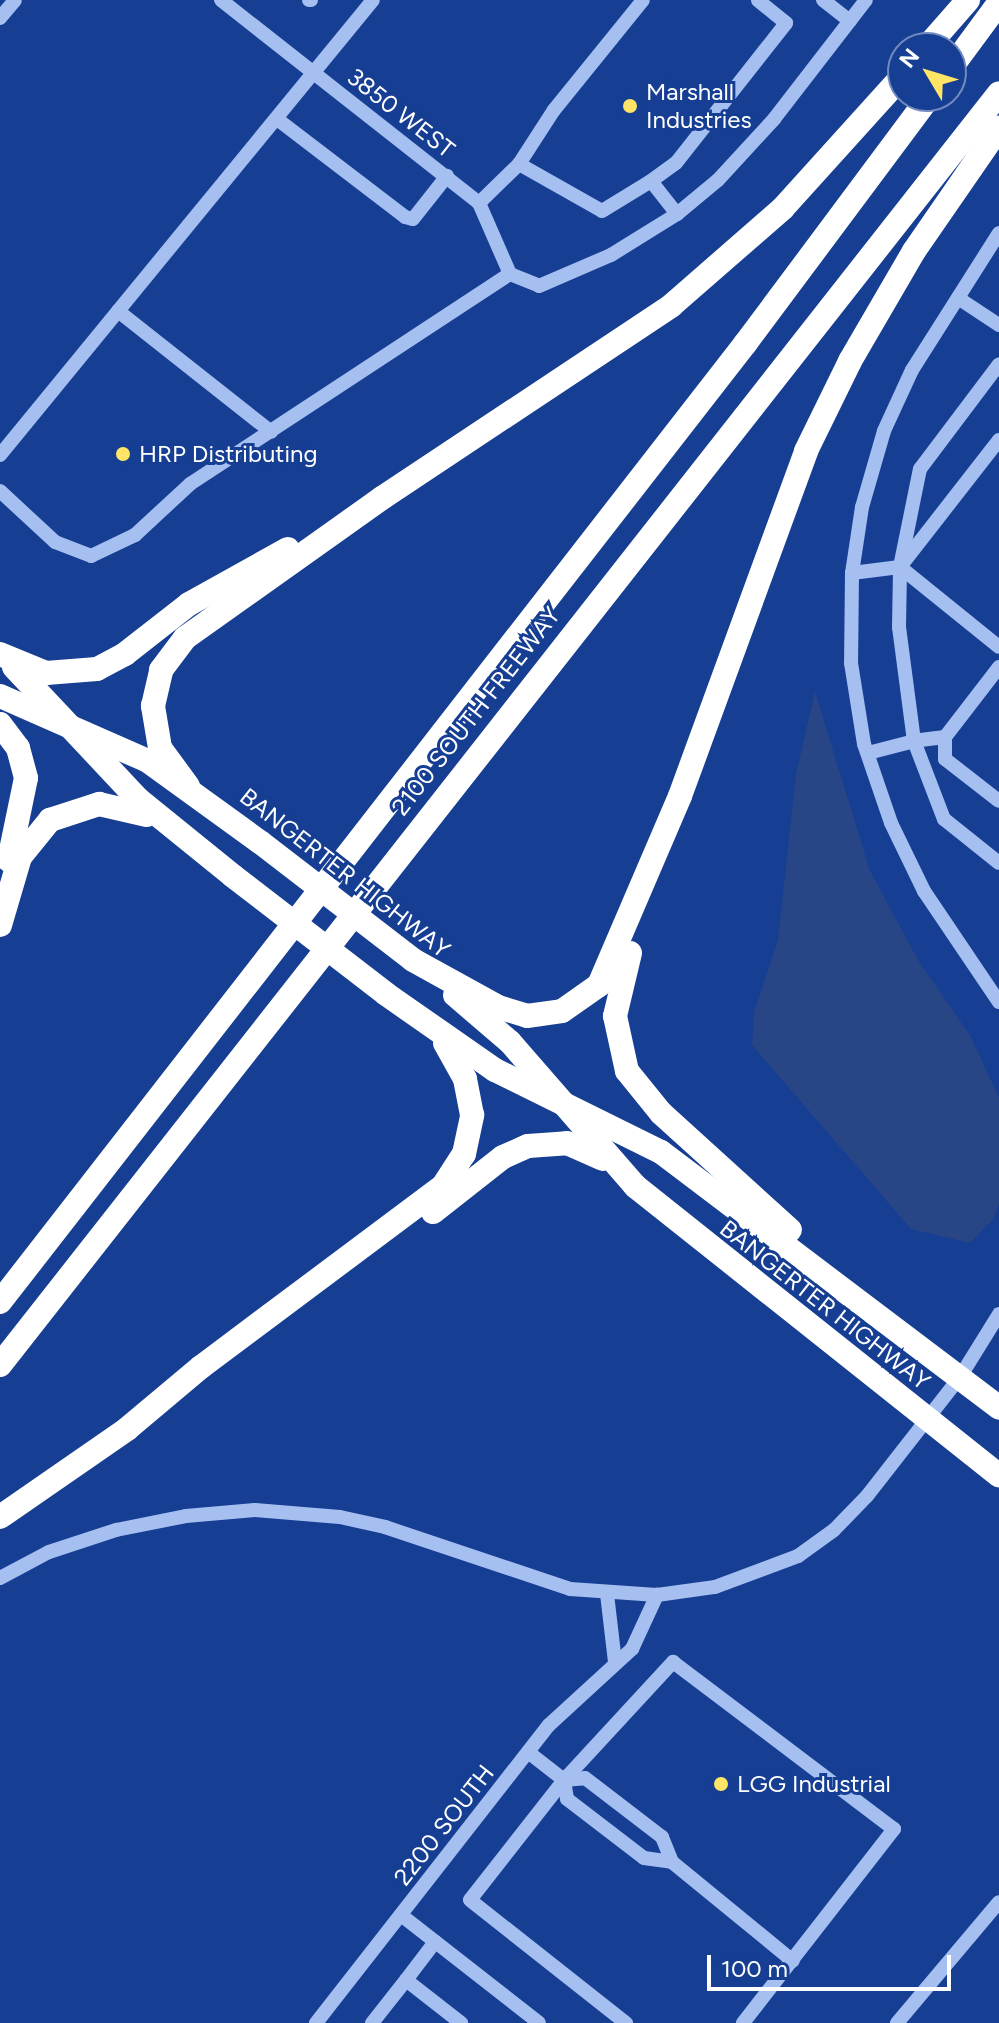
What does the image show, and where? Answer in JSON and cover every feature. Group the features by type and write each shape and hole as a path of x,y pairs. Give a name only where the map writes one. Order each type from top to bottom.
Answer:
{"highway":[{"path":"940,32 968,0"},
{"path":"967,46 999,3"},
{"path":"188,786 166,760 155,732 154,697 166,662 193,631 382,498 672,305 783,208 887,93"},
{"name":"2100 SOUTH FREEWAY","path":"0,1365 999,93"},
{"name":"2100 SOUTH FREEWAY","path":"0,1302 745,344 918,112"},
{"path":"413,960 513,1013 547,1015 576,1005 599,985 612,963 680,796 806,451 850,361 914,251 999,128"},
{"path":"0,654 41,672 97,669 125,654 207,592 382,498"},
{"name":"BANGERTER HIGHWAY","path":"0,654 161,820 440,1036 634,1136 686,1169 999,1408"},
{"name":"BANGERTER HIGHWAY","path":"0,696 126,750 188,786 413,960 510,1042 615,1165 718,1256 999,1476"},
{"path":"0,724 18,748 26,778 0,891"},
{"path":"680,796 675,836 617,991 615,1034 627,1071 661,1113 905,1334"},
{"path":"0,925 20,857 50,820 76,808 106,804 161,820"},
{"path":"0,1517 127,1429 201,1367 425,1202 451,1176 466,1147 472,1109 462,1072 440,1036"},
{"path":"201,1367 445,1204 516,1150 567,1143 615,1165"}],"street":[{"path":"0,18 15,0"},
{"name":"3850 WEST","path":"221,0 479,203 510,274"},
{"path":"0,455 373,0"},
{"path":"479,203 519,164 554,110 643,0"},
{"path":"519,164 602,211 651,181 676,163 786,23 758,0"},
{"path":"823,0 850,21"},
{"path":"0,491 55,542 91,556 135,535 190,484 510,274 523,283 553,283 677,214 747,151 866,0"},
{"path":"277,119 405,217 413,219 447,176"},
{"path":"651,181 677,214"},
{"path":"999,233 912,370 884,431 862,507 852,573 851,663 868,753 891,823 924,891 999,1002"},
{"path":"958,298 999,325"},
{"path":"118,311 271,432"},
{"path":"999,364 920,469 900,567 899,627 914,741 944,819 999,863"},
{"path":"852,573 900,567 999,440"},
{"path":"900,567 999,647"},
{"path":"999,667 945,737 945,759 999,801"},
{"path":"868,753 945,737"},
{"path":"0,1578 49,1552 116,1530 186,1516 255,1510 340,1517 385,1527 570,1589 607,1594 657,1595 715,1587 798,1556 867,1496 960,1377 999,1314"},
{"path":"607,1594 615,1662"},
{"name":"2200 SOUTH","path":"316,2023 555,1718 632,1649 657,1595"},
{"path":"626,2023 470,1900 564,1780 673,1662 894,1829 743,2023"},
{"path":"528,1752 564,1780 567,1799 644,1858 672,1862"},
{"path":"564,1780 585,1778 662,1837 672,1862 793,1961"},
{"path":"897,2023 999,1902"},
{"path":"401,1915 539,2023"},
{"path":"372,2023 435,1942"},
{"path":"406,1980 461,2023"}],"water":[{"path":"815,692 870,871 918,960 971,1037 999,1098 999,1204 993,1219 970,1243 911,1229 752,1045 754,1012 778,940 796,774"}],"place":[{"name":"Marshall Industries","path":"630,106"},
{"name":"HRP Distributing","path":"123,454"},
{"name":"LGG Industrial","path":"721,1784"}]}
